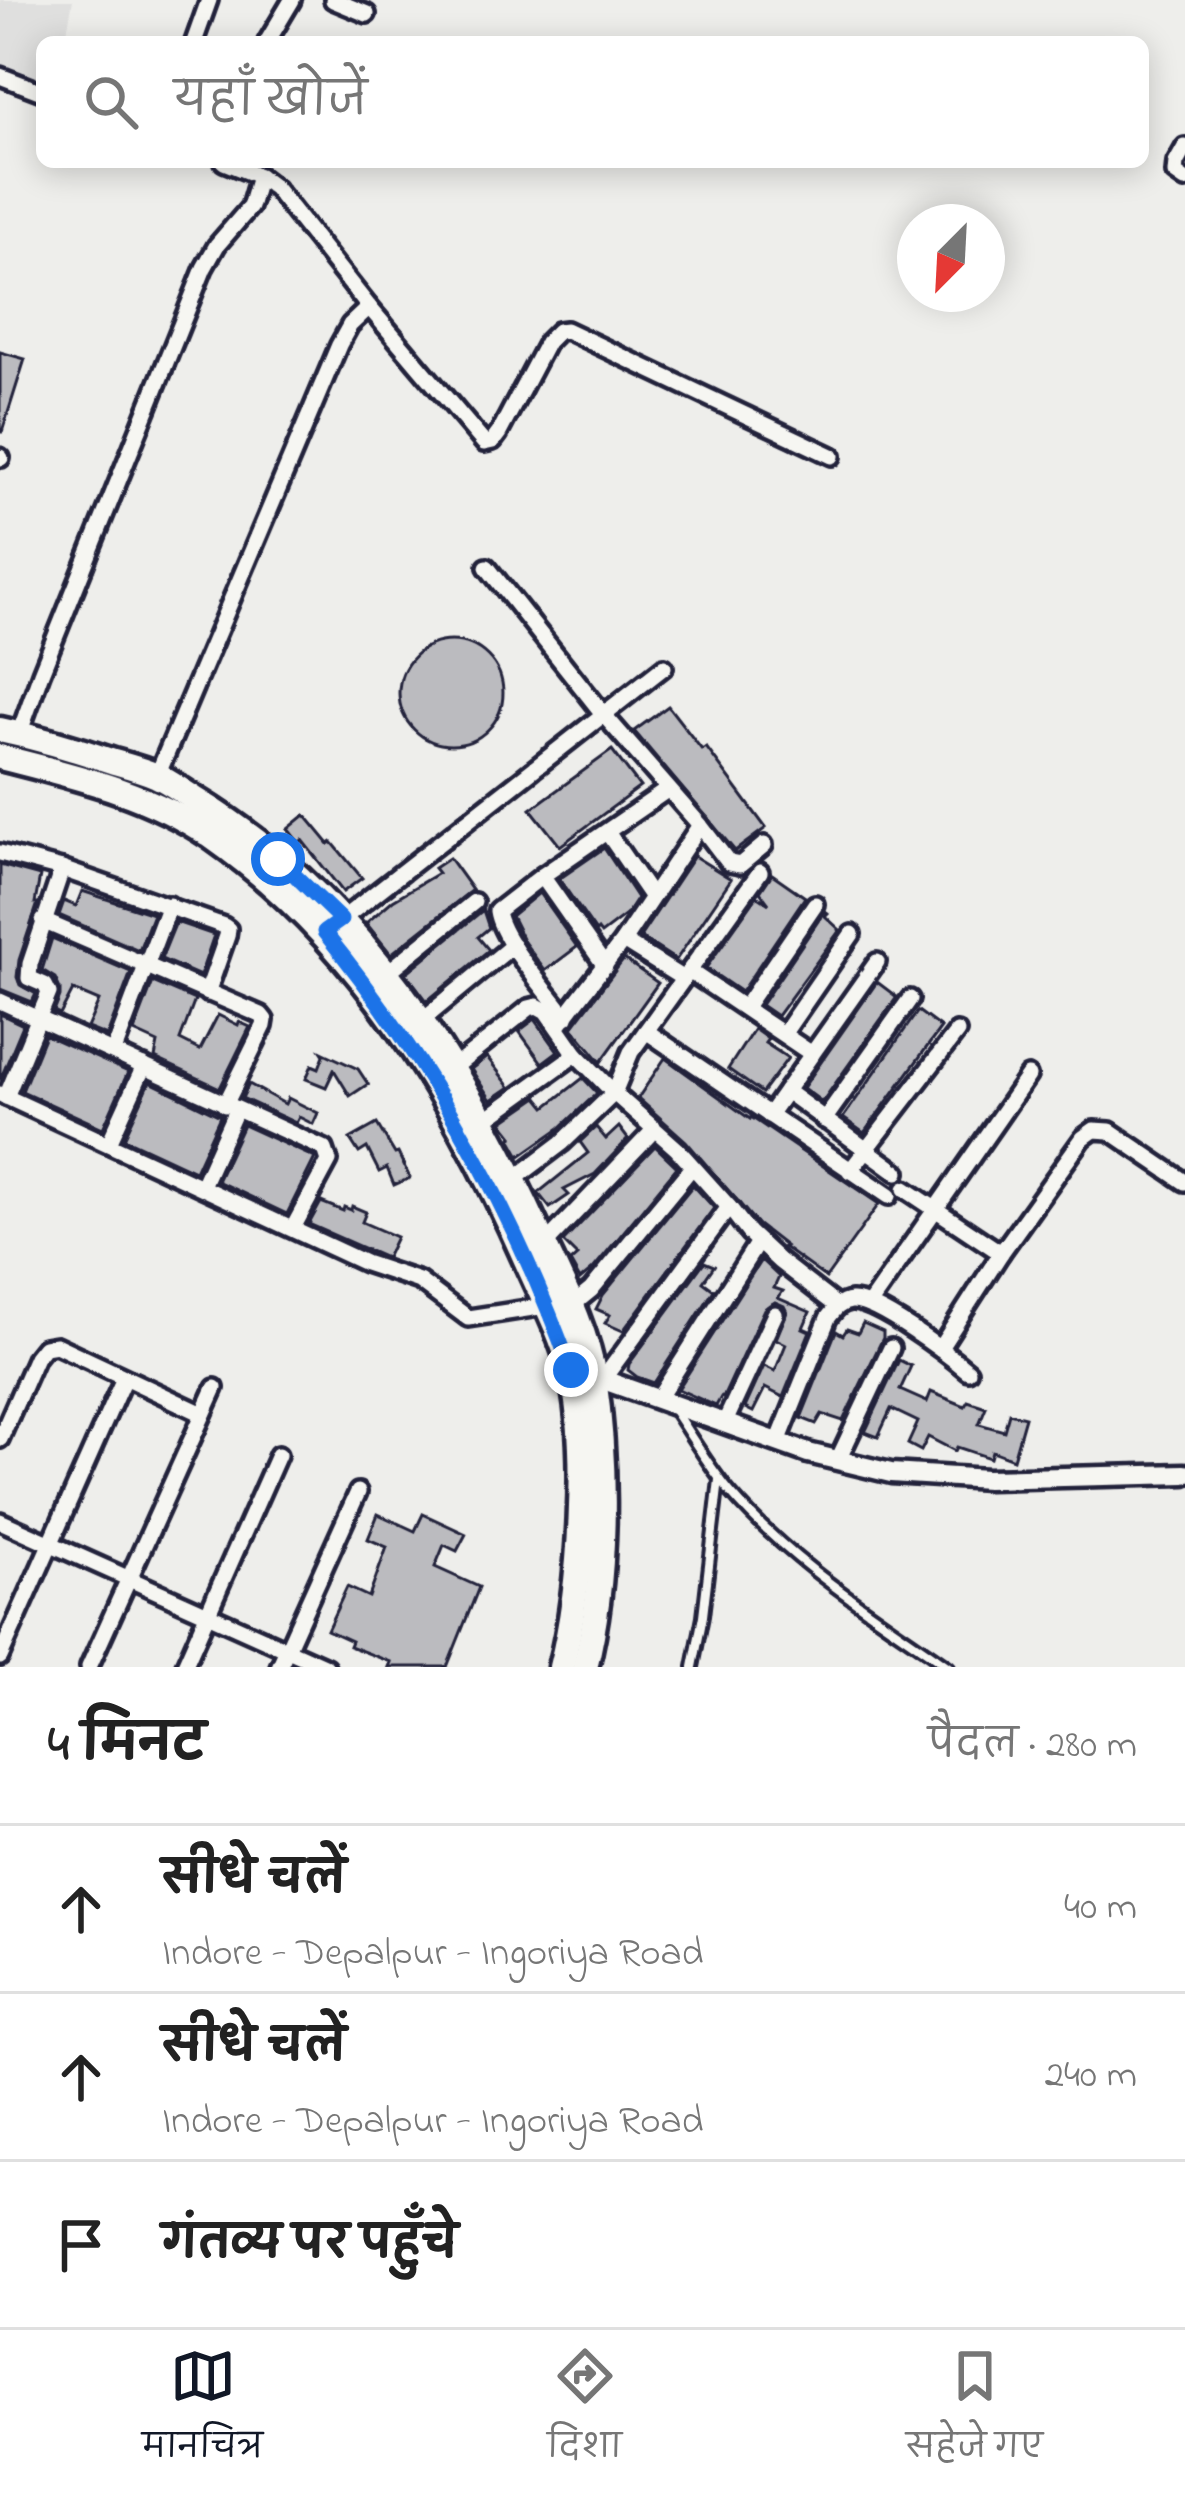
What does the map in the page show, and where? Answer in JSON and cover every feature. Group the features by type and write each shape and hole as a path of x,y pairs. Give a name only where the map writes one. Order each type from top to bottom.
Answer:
{"main road":[{"path":"10,732 157,776 225,817 278,859 333,926 420,1061 558,1304 589,1375 603,1491 598,1583 585,1667"},
{"path":"0,757 117,787 159,805 210,836 333,926 387,974 452,1069 513,1180 544,1245 558,1304"},
{"path":"561,1667 575,1583 579,1435 589,1375"}],"street":[{"path":"196,36 209,0"},
{"path":"270,36 292,0"},
{"path":"333,0 367,14"},
{"path":"0,76 36,90"},
{"path":"1185,147 1175,173 1185,181"},
{"path":"239,168 275,188 484,443 499,433 547,342 566,330 832,456"},
{"path":"10,732 41,673 204,268 250,207 259,176"},
{"path":"157,776 339,345 350,325 369,307"},
{"path":"487,567 604,716 734,866 764,845"},
{"path":"333,926 664,667"},
{"path":"667,790 542,876 497,911 498,920 576,1054 692,1167 758,1242 837,1306"},
{"path":"561,1023 623,941 700,825"},
{"path":"607,832 651,896"},
{"path":"0,854 62,869 228,929 208,993"},
{"path":"62,869 30,964 29,978 48,987 49,993 3,1096 364,1263 419,1281 468,1318 580,1299 692,1167"},
{"path":"513,1180 562,1143 614,1093 631,1052 760,872"},
{"path":"542,876 605,966"},
{"path":"387,974 474,902"},
{"path":"745,1006 815,904"},
{"path":"114,1051 170,905"},
{"path":"43,921 265,1020 202,1186"},
{"path":"784,1034 852,934"},
{"path":"623,941 745,1006 812,1054"},
{"path":"420,1022 513,945"},
{"path":"769,1115 877,962"},
{"path":"824,1120 910,999"},
{"path":"0,1001 318,1145 329,1161 293,1228"},
{"path":"452,1069 529,1008 537,1006 561,1023"},
{"path":"646,1031 850,1171 936,1208 1001,1252"},
{"path":"850,1171 958,1032"},
{"path":"482,1122 576,1054"},
{"path":"109,1143 144,1066"},
{"path":"869,1305 1028,1076"},
{"path":"785,1091 898,1172"},
{"path":"544,1245 654,1130"},
{"path":"940,1348 1001,1252 1083,1138 1094,1130 1110,1131 1185,1182"},
{"path":"729,1207 589,1375 778,1442 891,1473 987,1479 1185,1474"},
{"path":"663,1400 758,1242"},
{"path":"778,1442 837,1306 851,1301 869,1305 940,1348 968,1371"},
{"path":"725,1422 775,1313"},
{"path":"0,1439 44,1347 56,1346 203,1414"},
{"path":"838,1460 891,1348"},
{"path":"0,1657 124,1378"},
{"path":"89,1667 215,1388"},
{"path":"184,1667 278,1455"},
{"path":"279,1667 358,1492"},
{"path":"0,1521 326,1667"}],"lane":[{"path":"663,1400 719,1478 771,1536 814,1572 950,1667"},
{"path":"693,1667 719,1478"}],"shaded area":[{"path":"0,0 73,0 66,36 36,36 36,83 0,69"}],"building":[{"path":"0,352 25,359 2,432 0,432"},
{"path":"451,641 471,645 494,664 503,693 499,713 480,736 451,745 431,741 408,722 399,693 403,673 422,650"},
{"path":"668,706 702,750 706,747 766,828 735,851 634,731"},
{"path":"612,750 640,787 560,846 531,809"},
{"path":"305,815 362,878 343,892 288,829"},
{"path":"604,848 637,898 626,915 601,934 559,879"},
{"path":"694,856 731,879 676,960 640,937"},
{"path":"449,858 472,890 391,954 366,923 438,873 434,868"},
{"path":"0,865 40,876 38,903 17,977 20,985 36,994 32,1002 0,989"},
{"path":"772,874 805,897 741,992 706,968 757,896 769,904 760,892"},
{"path":"82,891 153,914 139,950 59,915 64,901 76,906"},
{"path":"539,893 577,947 545,971 511,916"},
{"path":"483,910 489,928 478,937 489,950 427,1001 406,973"},
{"path":"825,911 840,930 777,1016 761,1005"},
{"path":"176,922 214,935 200,976 161,959"},
{"path":"52,938 131,972 107,1036 87,1028 99,1001 73,990 60,1015 54,1012 60,989 55,978 42,970"},
{"path":"624,959 658,983 601,1062 572,1027"},
{"path":"153,982 195,1000 180,1040 200,1050 218,1015 250,1027 220,1088 155,1058 158,1043 134,1032"},
{"path":"877,982 897,997 822,1102 803,1088"},
{"path":"918,1011 941,1028 864,1133 843,1118"},
{"path":"0,1014 23,1025 0,1080"},
{"path":"535,1019 558,1051 542,1063 519,1031"},
{"path":"754,1029 788,1058 762,1093 728,1069"},
{"path":"45,1035 128,1072 103,1128 22,1091"},
{"path":"322,1052 358,1069 368,1084 350,1096 334,1070 326,1087 306,1079 312,1065 319,1068"},
{"path":"487,1057 510,1087 491,1100 471,1069"},
{"path":"665,1058 879,1204 826,1278 758,1225 686,1141 638,1098"},
{"path":"583,1078 597,1093 560,1128 520,1156 502,1122 538,1097 546,1107"},
{"path":"150,1082 220,1116 195,1171 124,1138"},
{"path":"249,1084 285,1104 288,1098 318,1113 313,1124 299,1117 296,1123 242,1098"},
{"path":"377,1124 410,1178 394,1185 387,1168 379,1172 367,1148 359,1153 350,1139"},
{"path":"243,1125 315,1158 287,1214 217,1181"},
{"path":"596,1127 606,1139 619,1127 628,1139 595,1174 564,1190 569,1195 550,1208 538,1193 588,1153 580,1142"},
{"path":"655,1146 677,1167 580,1280 570,1262 577,1256 563,1242"},
{"path":"693,1185 714,1208 623,1331 605,1323 610,1315 596,1309 603,1295"},
{"path":"321,1202 343,1211 352,1206 366,1212 362,1222 396,1237 386,1258 309,1224"},
{"path":"761,1260 779,1277 774,1288 783,1291 778,1298 810,1312 803,1328 810,1331 783,1397 765,1388 753,1412 745,1408 764,1366 775,1371 786,1344 776,1339 787,1312 775,1302 764,1309 716,1406 678,1389"},
{"path":"704,1262 714,1266 703,1282 714,1290 654,1383 637,1377 628,1370 629,1364"},
{"path":"863,1323 883,1332 883,1338 843,1421 822,1414 816,1424 801,1418 836,1331 858,1333"},
{"path":"899,1360 911,1366 900,1390 927,1402 931,1392 965,1406 968,1401 986,1407 979,1424 1004,1431 1009,1413 1025,1417 1013,1459 992,1451 990,1458 957,1447 955,1451 928,1437 921,1451 908,1444 918,1422 891,1409 878,1437 865,1432"},
{"path":"378,1514 415,1531 423,1514 466,1534 457,1551 444,1545 435,1567 479,1587 447,1667 389,1667 391,1662 349,1646 351,1641 327,1630 347,1587 369,1597 387,1547 368,1539"}],"route":[{"path":"278,859 341,920 324,932 420,1061 466,1139 511,1227 571,1370"}]}
